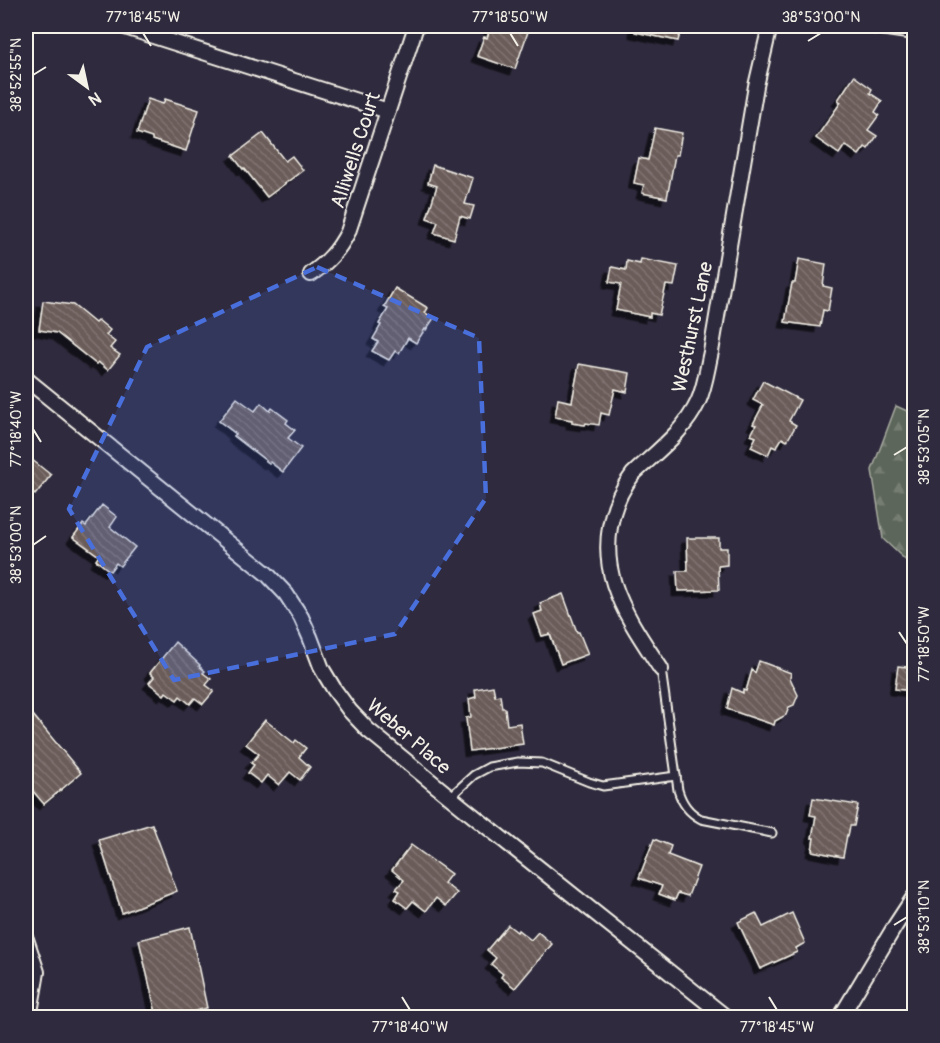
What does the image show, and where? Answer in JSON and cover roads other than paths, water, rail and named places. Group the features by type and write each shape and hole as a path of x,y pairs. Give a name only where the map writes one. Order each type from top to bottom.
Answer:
{"street":[{"path":"122,26 388,111"},
{"name":"Alliwells Court","path":"311,274 333,256 348,232 416,26"},
{"name":"Westhurst Lane","path":"661,669 623,605 614,585 609,564 608,541 611,520 617,501 627,482 680,431 702,393 756,86 770,26"},
{"path":"874,26 915,32"},
{"name":"Weber Place","path":"26,379 267,574 286,594 301,617 322,669 334,690 368,730 727,1017"},
{"path":"840,1017 894,926 915,897"},
{"path":"26,939 37,972 29,1017"}],"lane":[{"path":"661,669 676,776 683,804 701,819 772,833"},
{"path":"450,797 474,775 489,767 518,762 542,763 603,786 676,776"}]}
